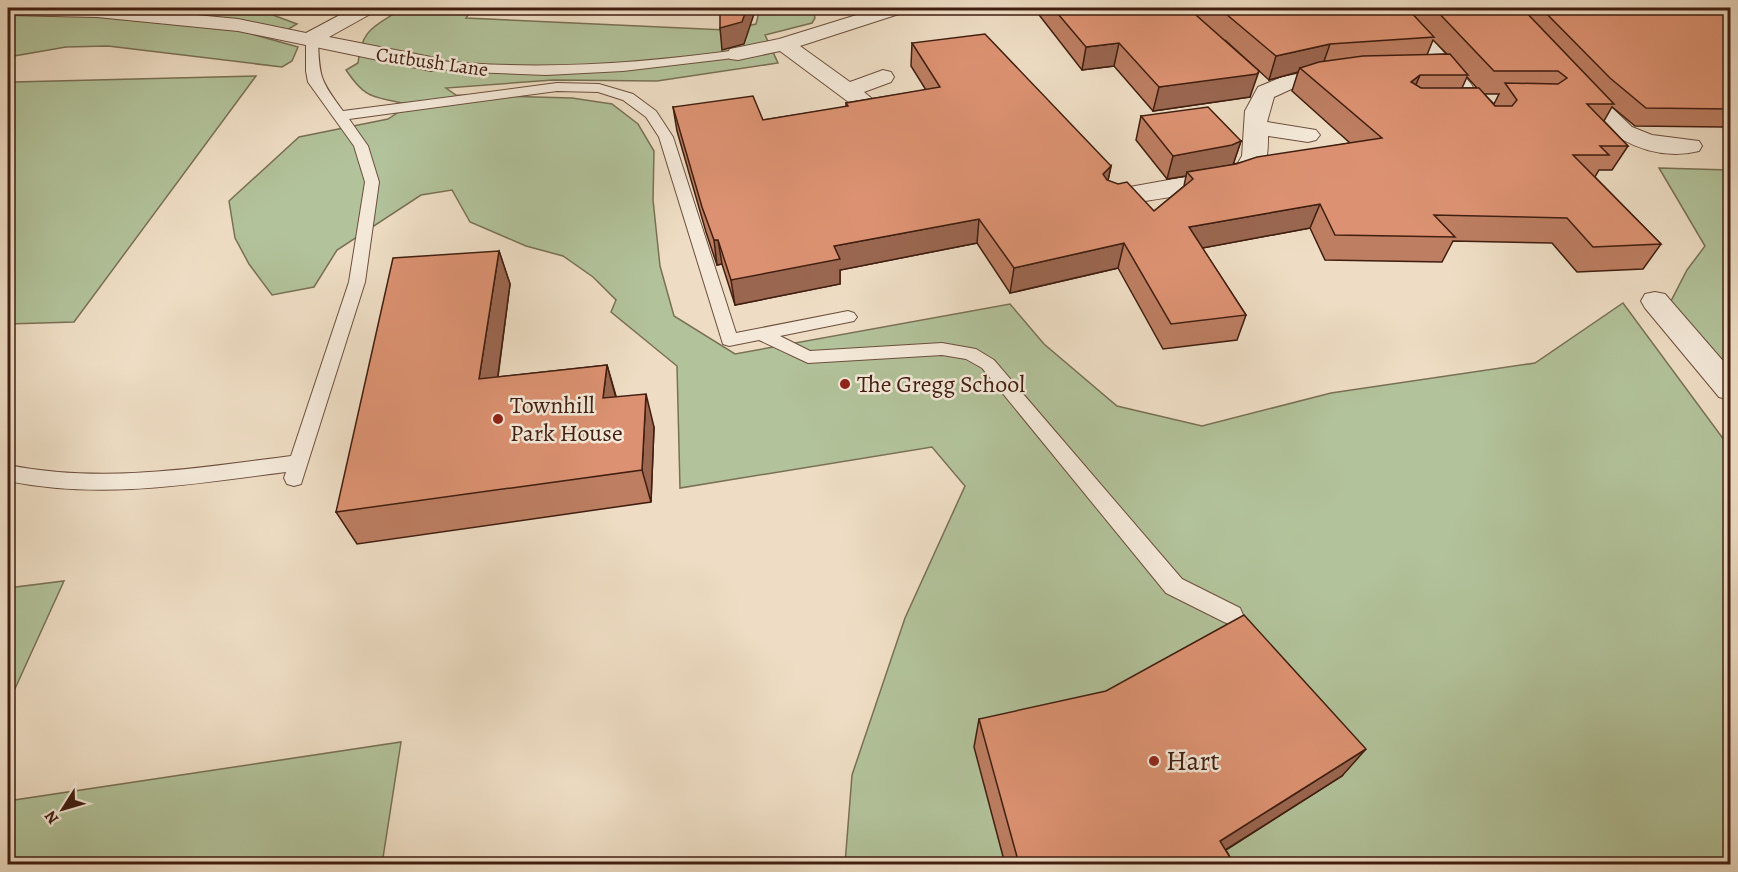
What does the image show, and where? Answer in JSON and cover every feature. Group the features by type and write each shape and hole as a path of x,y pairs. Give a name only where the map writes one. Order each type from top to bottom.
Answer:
{"street":[{"path":"312,38 367,8"},
{"path":"838,8 855,21"},
{"name":"Cutbush Lane","path":"738,54 784,44 898,8"},
{"path":"1391,8 1477,105"},
{"name":"Cutbush Lane","path":"8,9 97,11 238,25 312,38 366,52 431,64"},
{"path":"784,44 870,107"},
{"path":"1412,68 1445,68"},
{"path":"1113,198 1228,178 1246,172 1254,164 1257,85 1281,85 1358,70"},
{"path":"1561,70 1615,127 1630,137 1657,145 1690,146"},
{"path":"847,91 883,77"},
{"path":"1256,127 1308,135"},
{"path":"1655,301 1731,389"}],"lane":[{"path":"8,473 33,480 114,485 296,471 357,282 372,182 361,146 315,81 312,71 312,38"},
{"name":"Cutbush Lane","path":"431,64 519,72 676,63 738,54"},
{"path":"340,116 557,87 599,88 628,97 651,114 666,137 729,340 848,317"},
{"path":"761,334 808,357 942,349 970,353 988,364 1174,586 1232,615"}],"green space":[{"path":"38,8 254,8 297,24 287,30 99,9"},
{"path":"403,8 473,8 466,18 726,30 756,24 760,8 813,8 815,18 812,23 765,35 778,63 657,81 553,80 446,88 456,95 572,98 612,104 638,124 654,151 653,200 660,266 674,316 735,354 1010,304 1044,344 1117,406 1202,426 1331,393 1535,363 1623,303 1730,448 1730,864 845,864 852,775 905,618 965,486 932,447 680,488 677,366 611,312 616,300 593,277 563,256 526,246 470,222 452,190 421,195 337,250 314,287 272,295 249,264 235,238 229,201 299,137 388,119 409,105 367,93 346,70 358,63 363,42 372,29"},
{"path":"8,14 95,15 234,29 298,47 292,61 282,67 108,46 66,47 8,57"},
{"path":"256,76 74,322 8,324 8,87 14,82"},
{"path":"1659,168 1730,170 1730,376 1669,305 1687,270 1705,246"},
{"path":"64,581 8,704 8,588"},
{"path":"401,742 382,864 8,864 8,801"}],"building":[{"path":"720,8 747,8 742,22 720,28"},
{"path":"1053,8 1188,8 1259,71 1257,74 1159,87 1119,43 1086,47"},
{"path":"1219,8 1407,8 1434,37 1330,44 1276,56"},
{"path":"1434,8 1522,8 1614,104 1587,104 1628,146 1600,146 1609,155 1573,155 1661,244 1593,247 1567,218 1434,215 1455,237 1335,235 1320,204 1189,227 1246,315 1171,324 1124,243 1014,268 979,219 834,246 840,259 731,280 718,240 714,240 702,207 673,107 753,96 763,120 848,106 846,103 940,87 912,43 985,34 1111,166 1103,174 1107,180 1118,184 1127,182 1154,211 1193,179 1187,172 1236,164 1257,157 1382,138 1300,68 1319,62 1363,56 1450,54 1468,75 1420,75 1411,82 1421,88 1479,88 1495,106 1512,106 1517,100 1505,83 1558,84 1567,78 1558,71 1494,71"},
{"path":"1541,8 1731,8 1731,109 1646,108 1610,78"},
{"path":"1208,107 1241,141 1232,145 1173,156 1141,116"},
{"name":"Townhill Park House","path":"499,251 479,379 607,365 603,398 646,394 642,470 336,512 393,258"},
{"name":"Hart","path":"1244,615 1366,749 1220,841 1234,864 1019,864 979,719 1106,691"}],"place":[{"name":"The Gregg School","path":"845,384"},
{"name":"Townhill Park House","path":"498,419"},
{"name":"Hart","path":"1154,761"}]}
